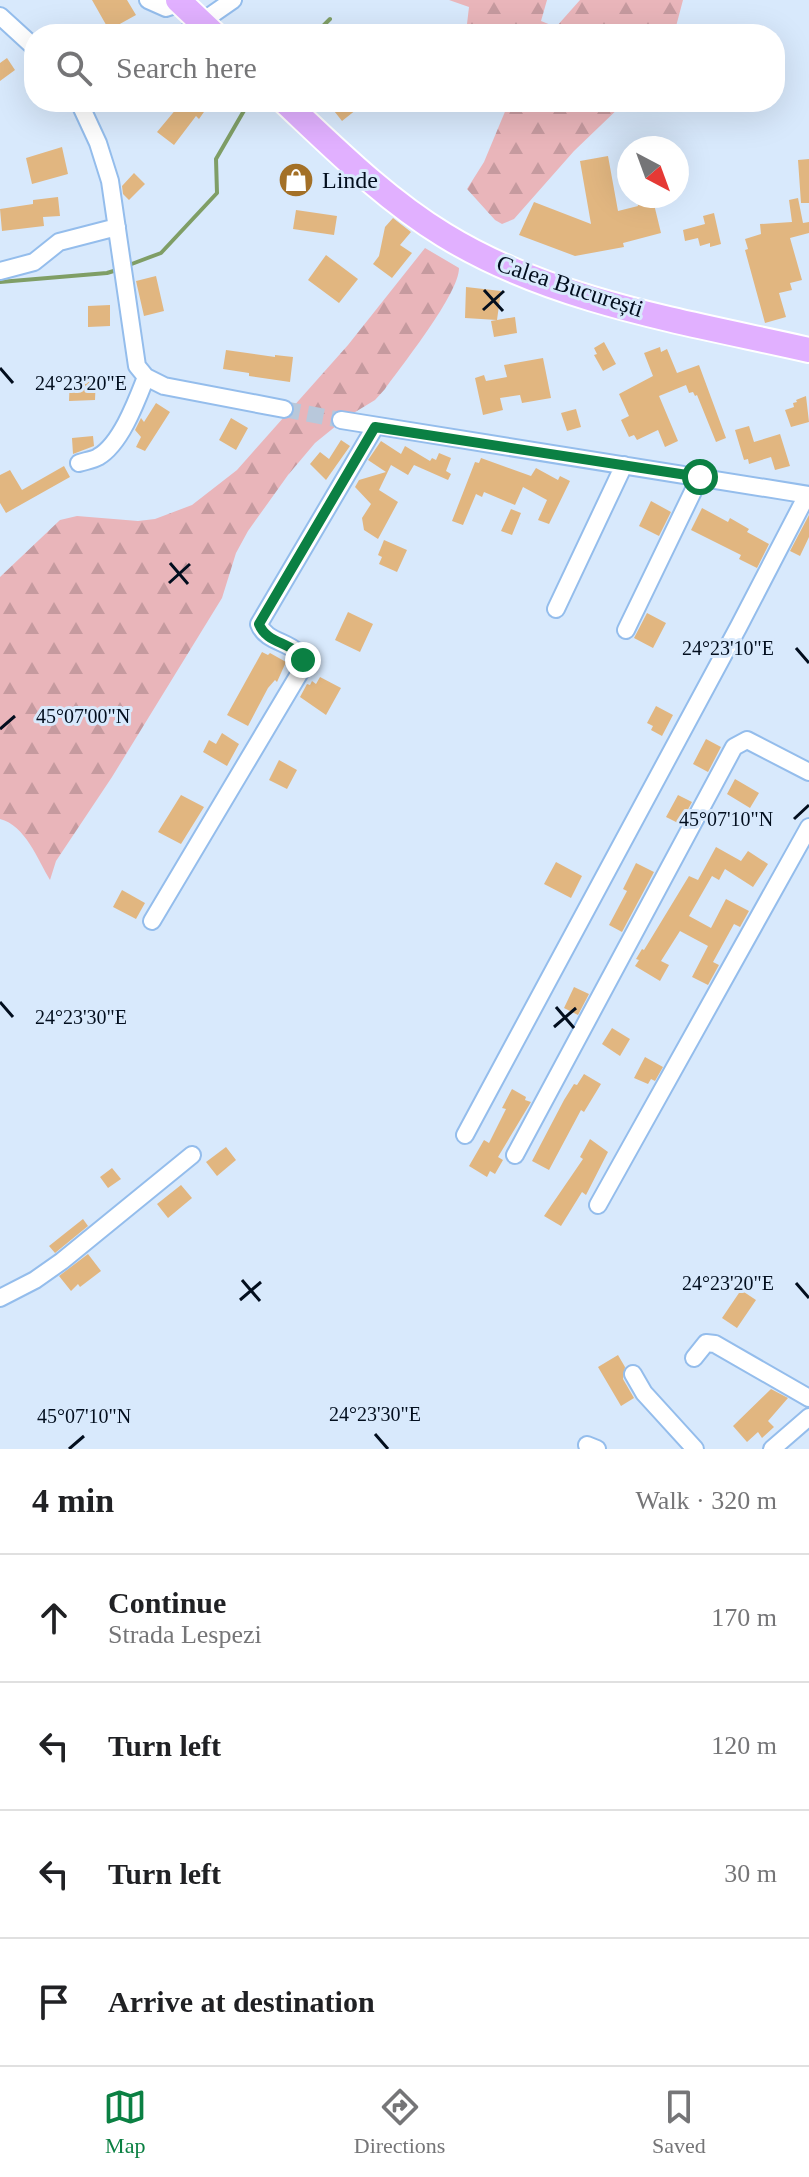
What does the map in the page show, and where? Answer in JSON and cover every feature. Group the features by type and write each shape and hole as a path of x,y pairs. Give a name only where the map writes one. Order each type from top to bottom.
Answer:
{"highway":[{"path":"180,1 196,24"},
{"name":"Calea București","path":"296,112 409,211 480,256 517,273 599,300 809,350"}],"street":[{"path":"148,0 166,8 180,1"},
{"path":"207,24 233,0"},
{"path":"0,16 24,38"},
{"path":"84,112 110,181 137,366 146,377 164,386 284,409"},
{"path":"0,271 34,262 59,242 117,227"},
{"path":"79,463 98,457 106,450 133,409 146,377"},
{"path":"341,420 808,495 465,1135"},
{"path":"152,921 302,669 300,653 266,636 259,624 375,427"},
{"path":"556,609 624,465"},
{"path":"626,630 700,477"},
{"path":"515,1155 734,747 747,740 809,772"},
{"path":"598,1205 809,827"},
{"path":"0,1298 35,1280 62,1261 192,1155"},
{"path":"694,1358 706,1343 715,1344 809,1398"},
{"path":"633,1374 644,1393 695,1449"},
{"path":"772,1449 809,1417"}],"green space":[{"path":"449,0 547,0 541,21 548,24 467,24 469,7"},
{"path":"580,0 683,0 677,24 559,24"},
{"path":"505,112 615,112 574,151 514,219 502,224 467,189 484,162"},
{"path":"425,248 459,268 457,280 440,311 385,389 375,400 347,417 315,443 248,531 236,553 222,598 112,777 56,861 50,880 24,836 17,828 0,819 0,577 60,520 77,516 138,521 155,519 192,505 237,470 348,345"}],"building":[{"path":"92,0 127,0 136,15 120,24 106,24"},
{"path":"7,58 15,70 0,81 0,63"},
{"path":"174,112 204,112 199,119 196,116 174,145 157,132"},
{"path":"335,112 353,112 342,121"},
{"path":"62,147 68,174 32,184 26,158"},
{"path":"608,156 618,211 655,208 661,233 623,243 624,247 575,256 519,235 534,202 591,224 580,161"},
{"path":"809,159 809,203 801,203 798,160"},
{"path":"134,173 145,184 129,200 123,194 122,186"},
{"path":"58,197 60,216 43,217 44,226 2,231 0,209"},
{"path":"798,198 803,223 809,222 809,233 790,238 802,280 790,283 792,290 779,293 786,317 765,323 745,250 748,249 745,239 761,234 760,224 792,222 789,200"},
{"path":"296,210 337,216 334,235 293,229"},
{"path":"714,213 721,244 700,246 698,238 685,241 683,230 705,224 703,216"},
{"path":"393,218 411,232 400,245 412,253 392,278 373,264 379,256 385,227"},
{"path":"326,255 358,279 339,303 308,280"},
{"path":"156,276 164,311 144,316 136,281"},
{"path":"466,287 501,291 497,320 465,318"},
{"path":"110,305 110,326 88,327 88,306"},
{"path":"515,317 517,333 494,337 491,321"},
{"path":"604,342 616,364 603,371 594,355 597,354 594,348"},
{"path":"660,347 661,352 667,349 677,373 699,365 726,438 716,442 697,395 689,393 686,385 659,396 678,441 665,447 658,430 637,440 634,435 629,437 621,420 629,416 619,394 653,376 644,353"},
{"path":"226,350 293,357 290,382 223,369"},
{"path":"543,358 551,398 522,403 520,395 500,398 503,410 483,415 475,378 484,375 486,381 507,377 504,365"},
{"path":"70,376 96,376 95,400 69,401"},
{"path":"806,396 809,422 791,427 785,410 794,407 796,400"},
{"path":"156,403 170,412 145,451 136,447 141,437 135,430 141,418 144,422"},
{"path":"576,409 581,427 567,431 561,413"},
{"path":"231,418 248,428 236,450 219,440"},
{"path":"749,426 754,442 780,434 790,466 775,470 771,457 749,464 748,459 744,460 735,430"},
{"path":"93,436 94,446 73,454 72,438"},
{"path":"341,440 350,446 326,480 310,464 320,452 329,459"},
{"path":"381,441 401,454 405,446 430,461 432,458 436,460 439,453 451,458 446,471 451,474 448,480 414,465 408,475 391,465 379,490 398,502 378,539 364,530 362,518 371,504 355,487 359,480 386,472 368,460"},
{"path":"481,458 531,476 536,468 558,480 560,476 570,481 549,524 538,520 547,500 523,487 515,505 484,492 482,497 476,494 463,525 452,521 475,462 479,463"},
{"path":"64,466 70,477 6,513 0,503 0,475 10,470 22,490"},
{"path":"651,501 671,512 659,536 639,526"},
{"path":"702,508 728,522 730,518 769,544 757,568 739,559 741,555 691,530"},
{"path":"511,509 521,513 512,535 501,531"},
{"path":"809,515 809,537 800,556 790,551"},
{"path":"384,540 407,550 397,572 379,564 382,557 378,555"},
{"path":"348,612 373,624 360,652 335,640"},
{"path":"647,613 666,623 653,648 634,638"},
{"path":"262,652 286,662 277,682 275,680 268,688 248,726 227,715"},
{"path":"320,677 341,688 326,715 300,697 307,684 310,685 312,681 316,684"},
{"path":"656,706 673,715 662,736 651,730 653,726 647,723"},
{"path":"222,733 239,744 227,766 203,752 209,740 216,744"},
{"path":"706,739 721,747 708,772 693,764"},
{"path":"279,760 297,770 287,789 269,780"},
{"path":"735,779 759,793 750,808 727,794"},
{"path":"181,795 204,807 181,844 158,832"},
{"path":"678,795 692,802 680,824 666,817"},
{"path":"716,847 741,861 748,851 768,864 753,887 725,869 719,880 712,876 689,916 711,928 726,899 749,911 740,927 734,924 713,962 719,965 708,985 692,977 708,946 680,931 661,961 669,965 660,981 635,966 639,960 636,959 689,876 698,880"},
{"path":"556,862 582,876 571,898 544,884"},
{"path":"636,863 654,872 622,932 609,925 627,891 623,889"},
{"path":"122,890 145,903 136,919 113,907"},
{"path":"574,987 589,994 578,1015 564,1008"},
{"path":"612,1028 630,1039 620,1056 602,1044"},
{"path":"645,1057 663,1067 655,1081 651,1079 648,1084 634,1078"},
{"path":"584,1074 601,1084 584,1112 581,1110 549,1170 532,1161 564,1100"},
{"path":"512,1089 531,1102 498,1157 503,1160 495,1174 490,1171 487,1177 469,1166 484,1140 489,1143"},
{"path":"590,1139 608,1152 586,1195 582,1192 561,1226 544,1216 583,1159 580,1157"},
{"path":"226,1147 236,1160 217,1176 206,1162"},
{"path":"112,1168 121,1179 108,1188 100,1177"},
{"path":"181,1185 192,1198 168,1218 157,1204"},
{"path":"83,1219 88,1226 55,1253 49,1246"},
{"path":"88,1254 101,1271 71,1291 59,1276"},
{"path":"741,1290 756,1300 737,1328 722,1318"},
{"path":"618,1355 625,1367 623,1379 634,1398 621,1406 598,1367"},
{"path":"771,1389 788,1398 768,1421 774,1427 762,1438 758,1432 747,1442 733,1426"}],"waterway":[{"path":"325,24 330,19"},
{"path":"129,265 161,253 217,193 216,159 243,112"},
{"path":"0,282 117,270"}],"tunnel":[{"path":"284,409 341,420"}],"place":[{"name":"Linde","path":"296,180"}],"route":[{"path":"303,660 293,648 266,636 259,624 375,427 700,477"}]}
